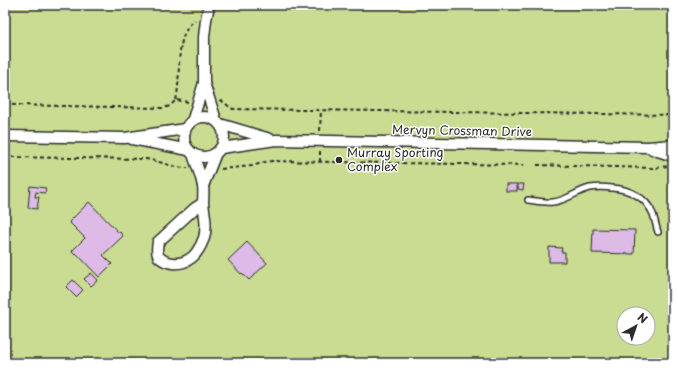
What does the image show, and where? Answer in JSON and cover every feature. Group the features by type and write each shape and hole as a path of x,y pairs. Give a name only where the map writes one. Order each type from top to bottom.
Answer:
{"street":[{"path":"193,119 204,84 204,37 209,9"},
{"path":"203,186 218,150 224,142 223,130 218,122 204,84"},
{"path":"203,203 194,209 158,242 157,252 160,257 168,262 183,262 189,260 200,248 204,238 206,220 203,203 203,186 191,152 184,140 184,134 188,123 193,119 205,116 218,122"},
{"name":"Mervyn Crossman Drive","path":"218,122 276,140"},
{"path":"5,136 124,138 185,129"},
{"path":"124,138 191,152 198,156 205,157 210,156 218,150"},
{"name":"Mervyn Crossman Drive","path":"218,150 276,140 648,147 673,145"},
{"name":"Mervyn Crossman Drive","path":"648,147 673,156"}],"lane":[{"path":"528,200 551,203 591,188 624,189 637,195 648,205 653,213 658,232"}],"path":[{"path":"5,104 163,108 170,106 176,100 180,50 184,35 188,27 209,9"},
{"path":"176,100 192,103"},
{"path":"215,103 222,101 233,109 673,115"},
{"path":"5,157 146,160 161,162 179,168 191,168"},
{"path":"216,168 220,169 252,166 272,161 523,165"},
{"path":"536,165 653,168 673,167"}],"green space":[{"name":"Murray Sporting Complex","path":"5,5 673,5 673,363 5,363"}],"building":[{"path":"506,184 517,184 517,191 506,191"},
{"path":"518,184 524,184 523,190 518,189"},
{"path":"30,186 46,188 45,193 36,192 35,197 39,197 37,209 28,208"},
{"path":"89,202 123,236 103,255 112,264 99,277 76,253 75,254 72,251 85,238 69,222"},
{"path":"593,229 635,230 634,254 592,253"},
{"path":"247,242 267,263 249,280 228,260"},
{"path":"549,247 562,248 561,252 565,252 565,262 549,262"},
{"path":"91,273 98,280 91,286 84,279"},
{"path":"73,280 83,290 76,297 66,287"}],"place":[{"name":"Murray Sporting Complex","path":"339,160"}]}
